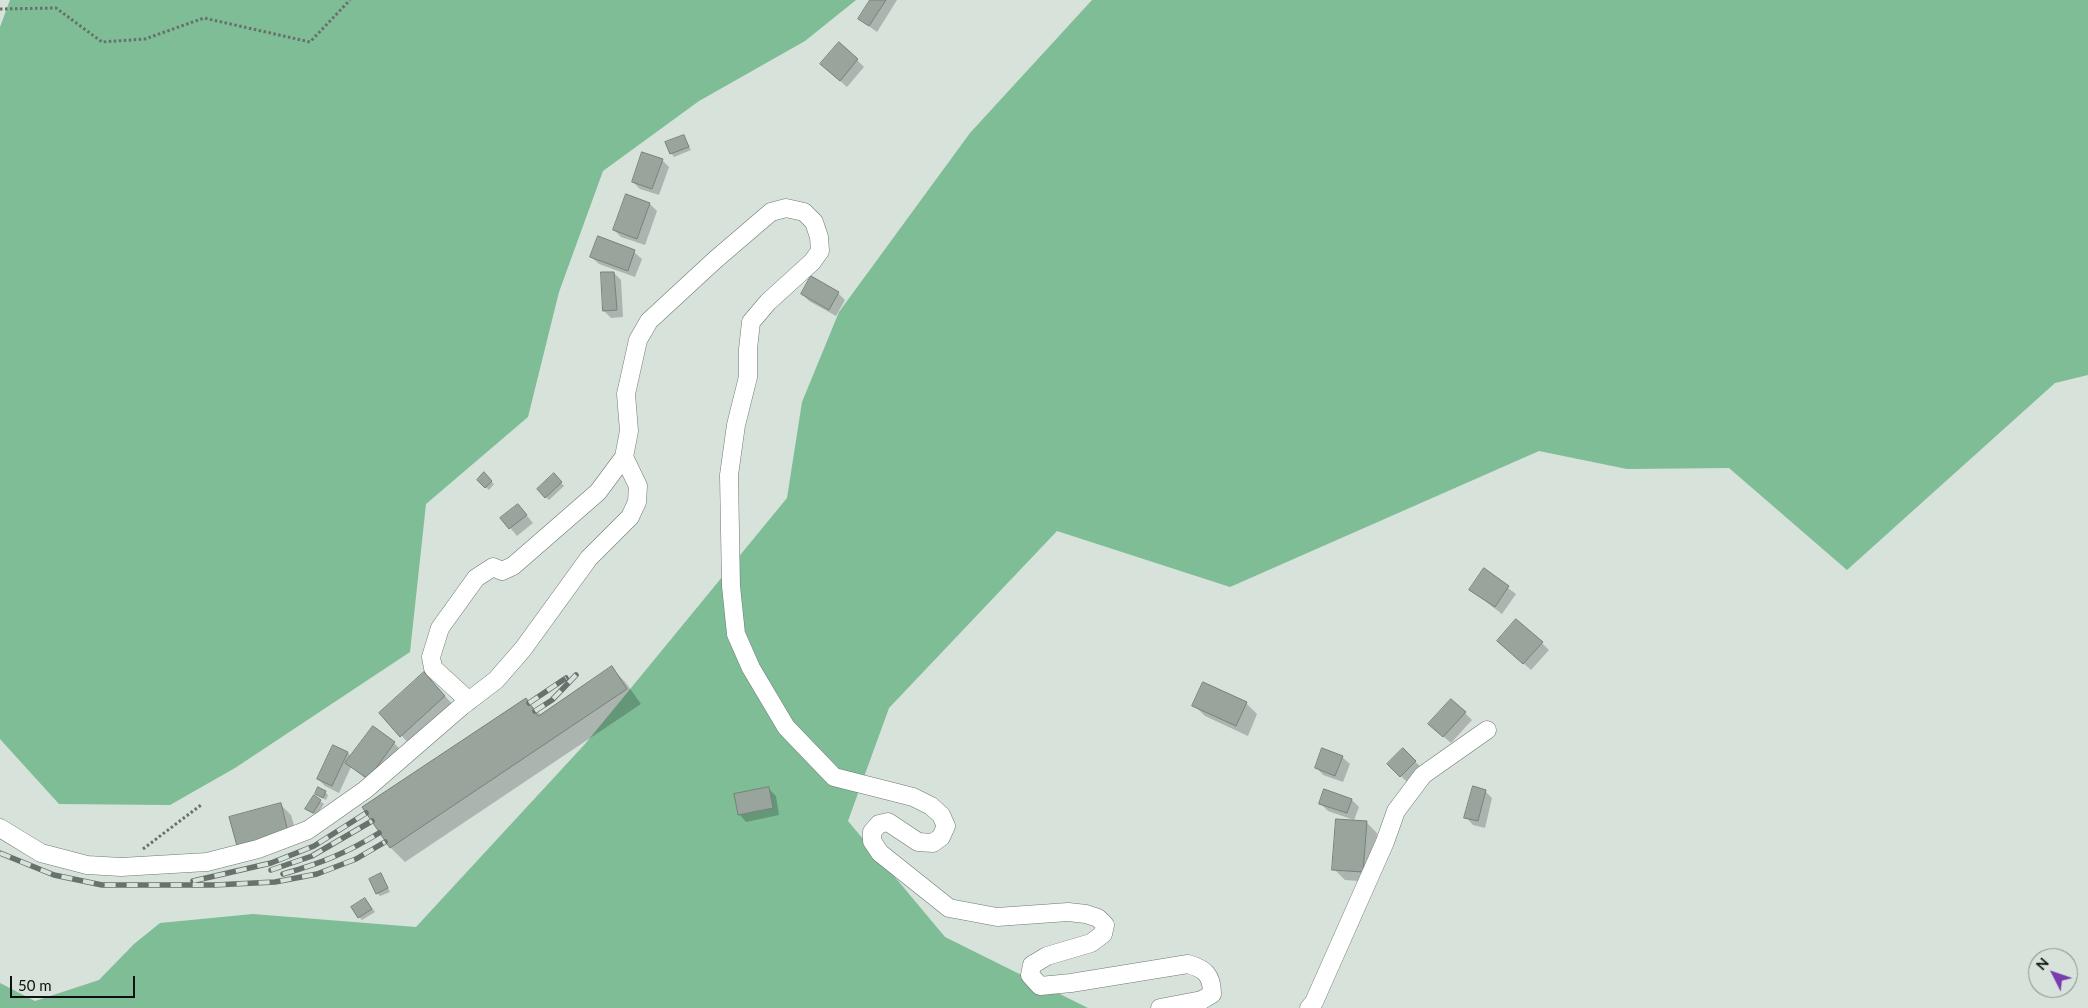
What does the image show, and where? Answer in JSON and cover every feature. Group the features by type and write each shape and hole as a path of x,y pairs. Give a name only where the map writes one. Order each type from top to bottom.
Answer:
{"street":[{"path":"469,701 434,668 431,657 440,628 476,578 493,567 502,571 512,566 598,492 624,457 629,430 626,394 638,340 649,321 715,260 771,212 786,208 804,212 814,222 819,237 820,251 812,262 768,302 751,322 748,349 748,377 736,425 730,475 731,586 736,634 751,668 786,727 834,776 912,798 931,806 941,815 946,826 941,837 934,843 918,842 888,822 879,824 872,832 872,841 880,853 949,908 997,917 1068,912 1086,914 1098,918 1104,925 1103,934 1092,944 1047,956 1032,965 1030,975 1040,986 1072,983 1188,964 1201,968 1208,974 1212,984 1212,994 1202,1000 1160,1008"},
{"path":"0,828 41,853 87,865 121,867 207,862 258,849 308,830 365,790 496,680 523,648 589,558 630,517 637,502 638,486 624,457"},
{"path":"1309,1008 1314,1002 1396,811 1423,775 1487,730"}],"path":[{"path":"0,9 56,8 102,42 145,39 204,18 310,42 350,0"},
{"path":"121,867 201,805"}],"green space":[{"path":"10,0 856,0 805,41 699,101 603,171 559,292 528,417 426,504 410,652 235,768 170,805 59,804 0,739 0,27"},
{"path":"1092,0 2088,0 2088,375 2055,383 1847,570 1729,468 1627,469 1539,451 1230,587 1057,531 889,708 848,821 945,937 1088,1008 0,1008 0,983 35,1001 99,980 134,944 160,923 253,914 416,927 585,744 787,498 802,402 839,312 970,133"}],"building":[{"path":"870,0 886,0 869,26 858,19"},
{"path":"839,42 858,59 840,81 820,64"},
{"path":"684,135 689,147 670,154 665,142"},
{"path":"642,152 663,159 652,189 632,182"},
{"path":"626,194 650,203 637,239 613,230"},
{"path":"598,236 635,250 628,271 590,257"},
{"path":"601,272 614,272 617,310 603,311"},
{"path":"811,276 839,292 829,310 801,294"},
{"path":"484,472 492,481 485,488 477,480"},
{"path":"554,473 562,482 545,498 537,489"},
{"path":"518,504 527,515 509,529 500,518"},
{"path":"1484,568 1509,586 1495,607 1469,590"},
{"path":"1516,619 1543,642 1523,664 1497,641"},
{"path":"612,666 627,689 390,848 362,807 526,698 538,716"},
{"path":"424,672 445,696 400,737 379,713"},
{"path":"1203,682 1247,702 1236,726 1192,706"},
{"path":"1451,699 1466,712 1443,737 1428,724"},
{"path":"373,726 395,742 368,779 345,763"},
{"path":"333,745 348,752 332,786 317,779"},
{"path":"1322,748 1343,756 1335,776 1315,768"},
{"path":"1403,748 1416,761 1400,777 1387,764"},
{"path":"1473,786 1486,790 1478,821 1464,818"},
{"path":"318,787 326,791 323,798 315,794"},
{"path":"769,787 773,808 738,815 734,794"},
{"path":"1324,789 1352,799 1347,813 1319,804"},
{"path":"314,795 321,800 313,813 305,809"},
{"path":"281,803 288,832 237,846 229,817"},
{"path":"1336,819 1367,821 1363,872 1332,870"},
{"path":"381,873 388,888 376,894 369,879"},
{"path":"365,898 372,909 358,918 351,907"}],"railway":[{"path":"535,711 552,700 576,675"},
{"path":"529,703 566,678"},
{"path":"193,881 271,863 314,846 366,813"},
{"path":"271,870 312,856 372,821"},
{"path":"283,874 332,857 379,833"},
{"path":"0,853 54,875 102,885 214,885 275,882 317,874 356,859 385,842"}]}
